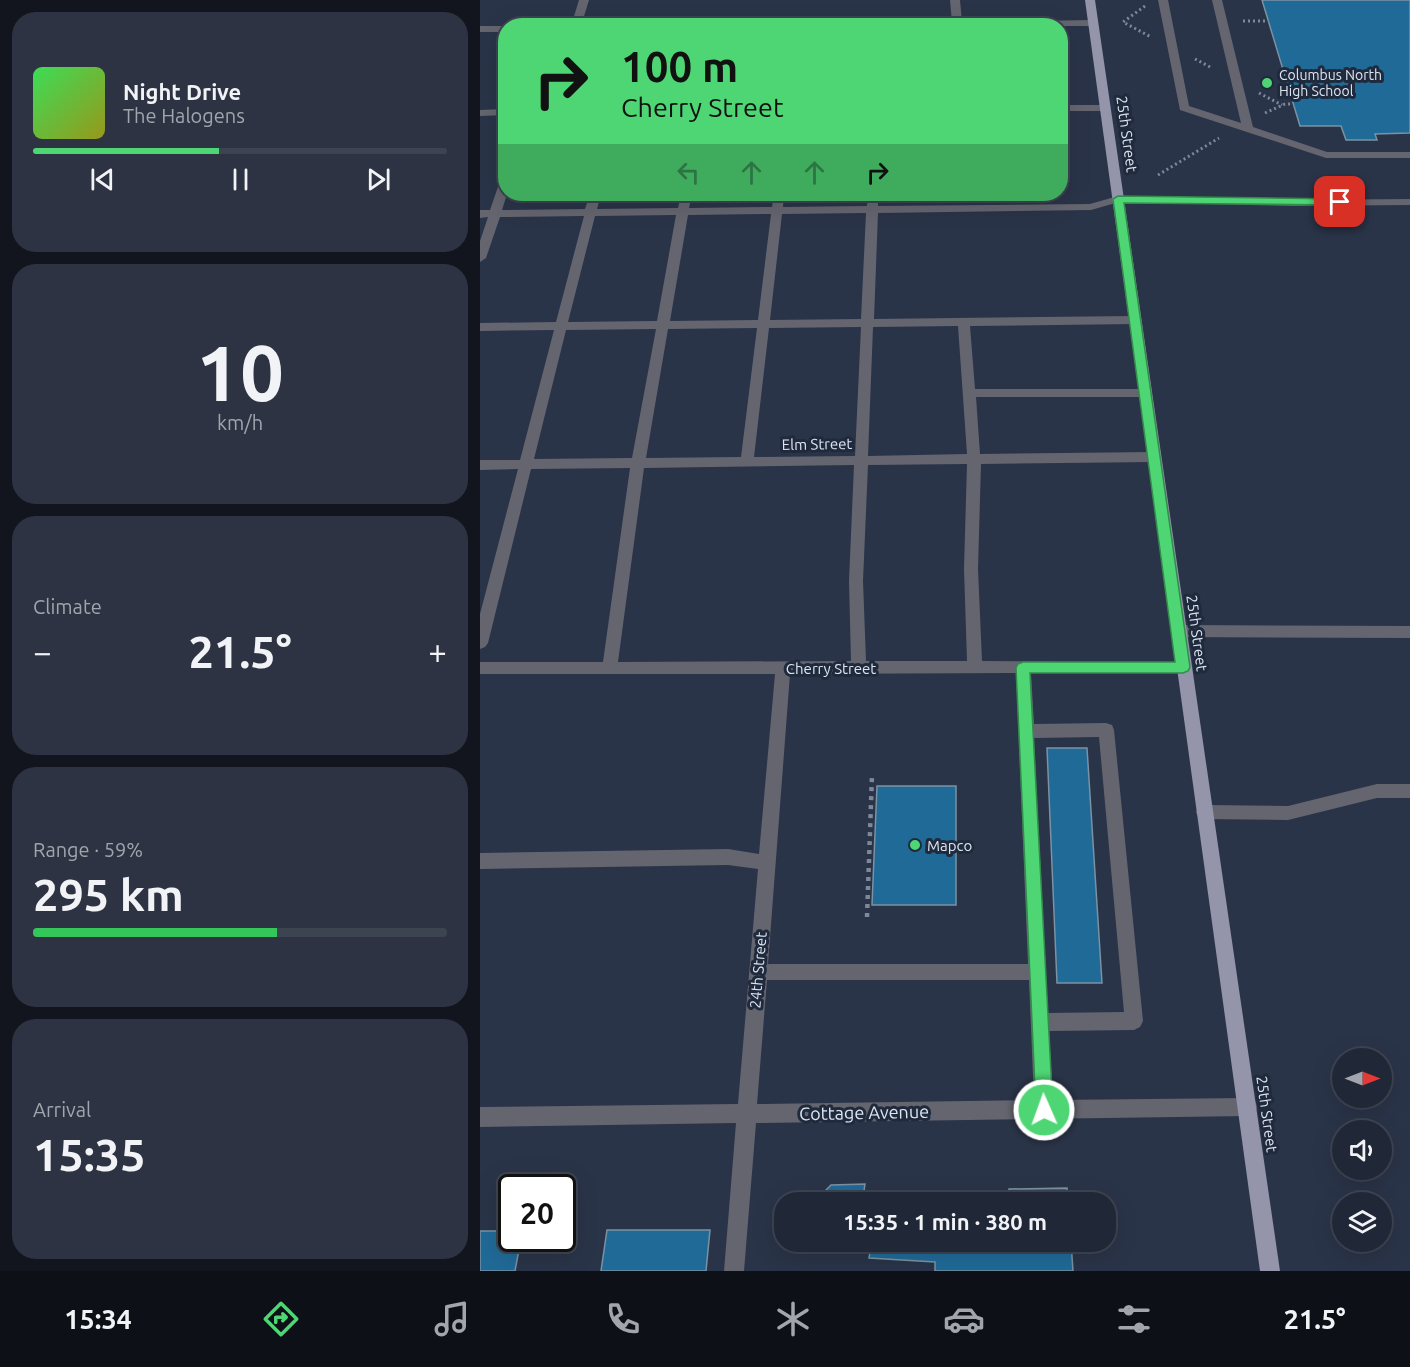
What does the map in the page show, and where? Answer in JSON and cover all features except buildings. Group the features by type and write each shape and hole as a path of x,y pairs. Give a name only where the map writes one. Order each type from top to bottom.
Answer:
{"main road":[{"name":"25th Street","path":"1090,0 1270,1271"}],"street":[{"path":"578,18 584,0"},
{"path":"955,0 956,18"},
{"path":"1163,0 1184,108 1326,154 1410,154"},
{"path":"1217,0 1248,129"},
{"path":"1068,23 1093,23"},
{"path":"480,29 498,29"},
{"path":"1068,108 1105,108"},
{"path":"480,113 498,112"},
{"path":"480,214 1091,207 1118,199 1293,203 1410,202"},
{"path":"480,258 499,201"},
{"path":"480,643 524,464 594,201"},
{"path":"610,668 638,463 684,201"},
{"path":"747,462 778,201"},
{"path":"859,668 856,581 873,201"},
{"path":"964,201 964,208"},
{"path":"480,327 1135,320"},
{"path":"964,322 974,459 971,569 975,668"},
{"path":"968,393 1145,393"},
{"name":"Elm Street","path":"480,465 1154,457"},
{"path":"1178,631 1410,632"},
{"name":"Cherry Street","path":"480,668 1183,667"},
{"name":"24th Street","path":"734,1271 783,668"},
{"path":"1023,668 1044,1110"},
{"path":"1026,731 1106,730 1134,1020 1040,1022"},
{"path":"1204,812 1288,813 1377,790 1410,791"},
{"path":"480,861 728,857 766,863"},
{"path":"758,972 1038,972"},
{"name":"Cottage Avenue","path":"480,1117 1248,1107"}],"path":[{"path":"1146,5 1123,22 1282,105"},
{"path":"1239,21 1269,21"},
{"path":"867,917 872,775"}],"place":[{"name":"Columbus North High School","path":"1267,83"},
{"name":"Mapco","path":"915,845"}],"route":[{"path":"1044,1110 1023,668 1183,667 1118,199 1340,202"}]}
